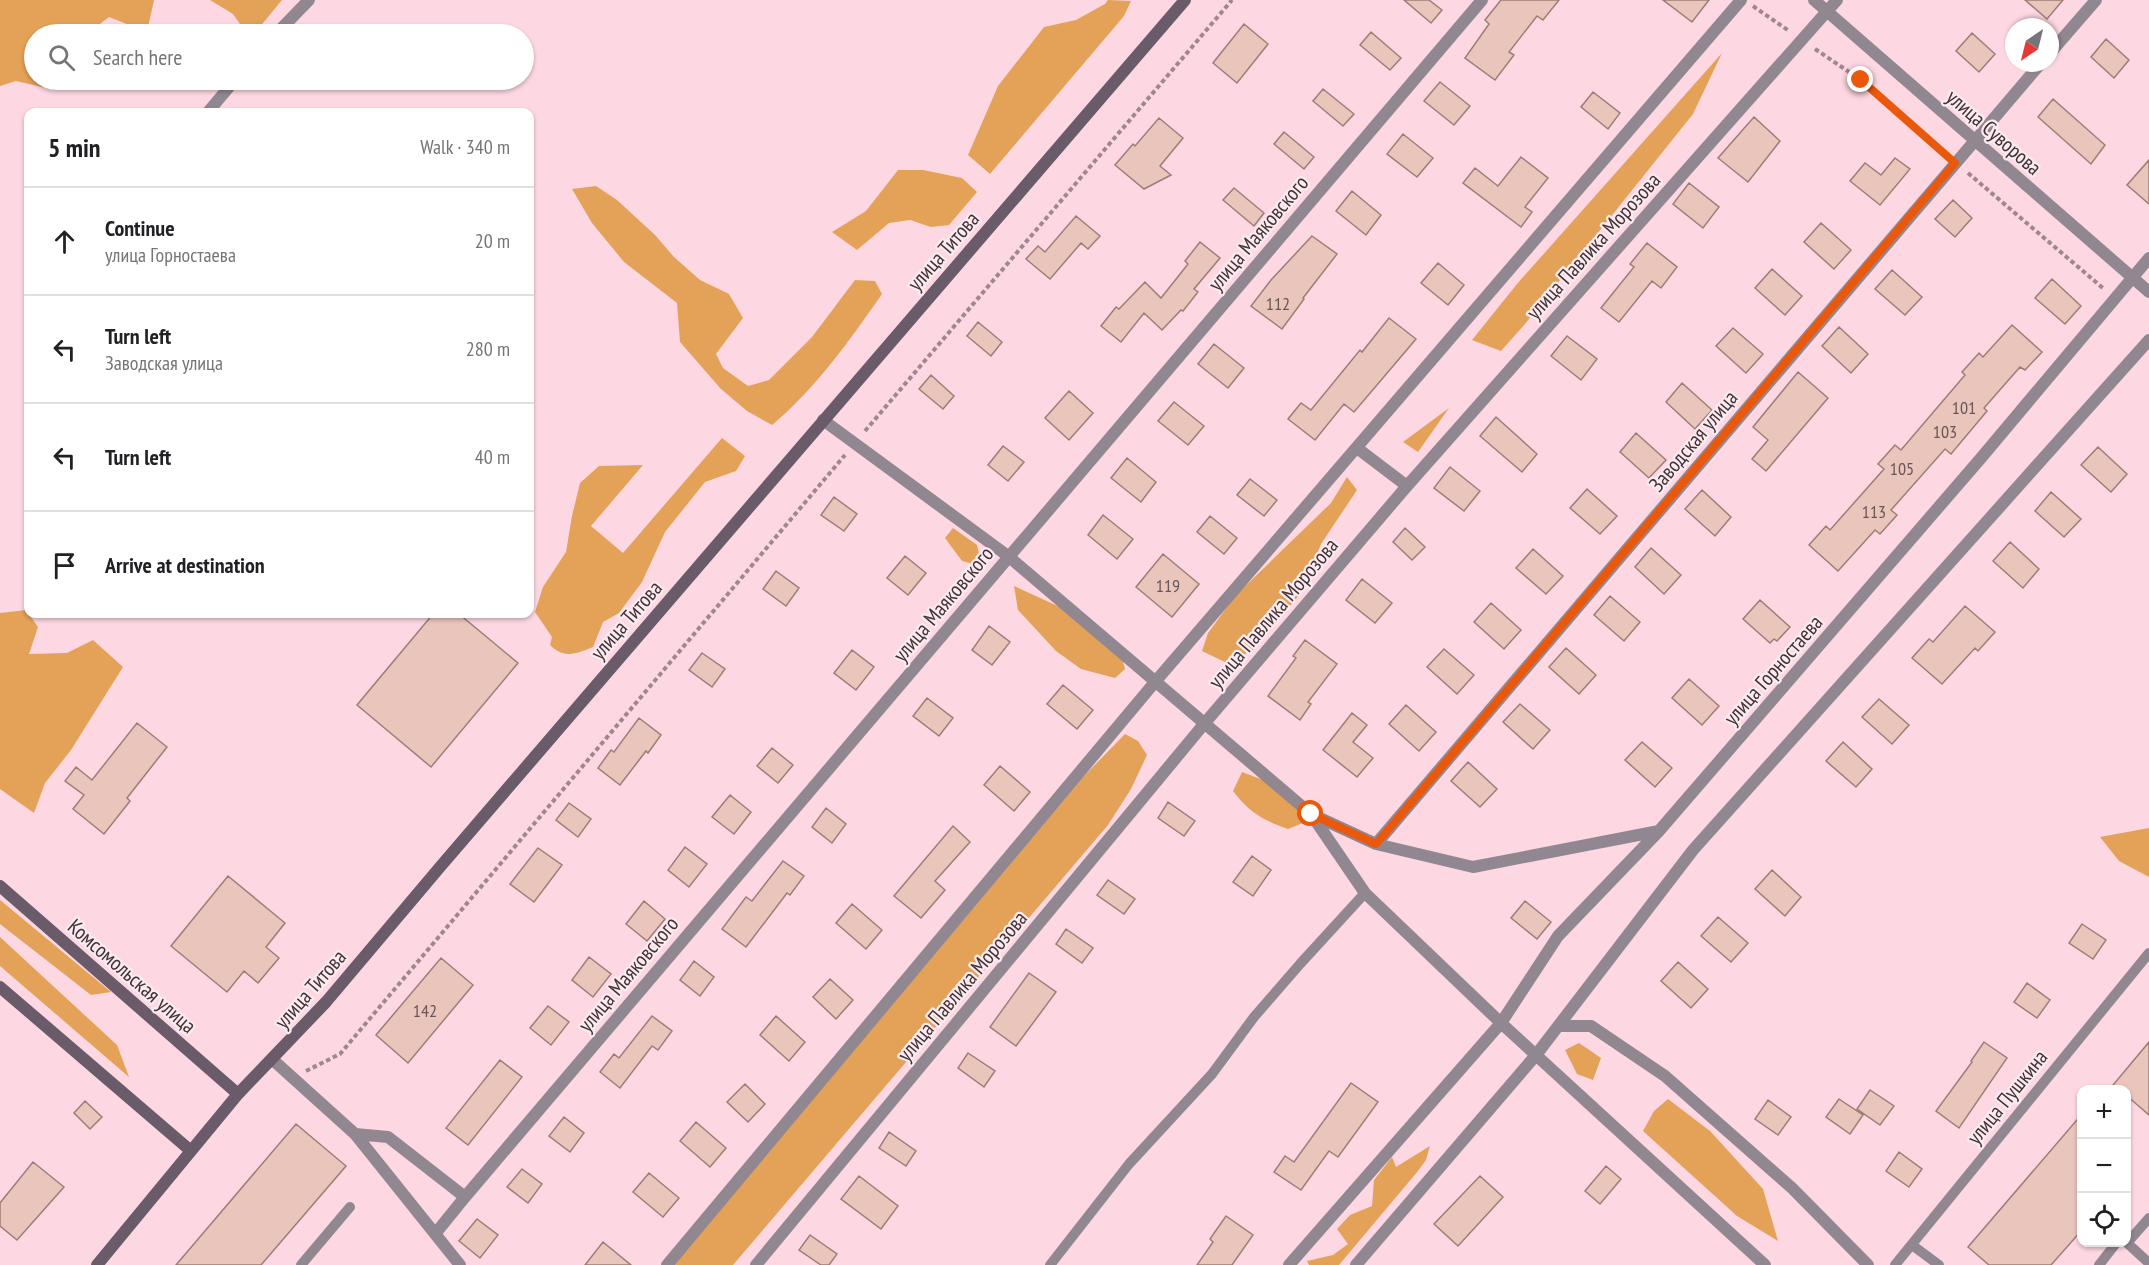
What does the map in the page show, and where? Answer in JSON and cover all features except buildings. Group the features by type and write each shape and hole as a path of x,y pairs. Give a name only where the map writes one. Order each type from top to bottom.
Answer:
{"main road":[{"name":"улица Титова","path":"97,1265 238,1094 326,1002 1185,0"},
{"name":"Комсомольская улица","path":"0,886 238,1094"},
{"path":"0,987 191,1151"}],"street":[{"path":"286,24 309,0"},
{"name":"улица Маяковского","path":"435,1234 1482,0"},
{"name":"улица Павлика Морозова","path":"667,1265 1155,682 1743,0"},
{"name":"улица Суворова","path":"1814,0 2149,292"},
{"name":"улица Павлика Морозова","path":"756,1265 1204,724 1407,486 1837,0"},
{"path":"2059,43 2096,0"},
{"name":"Заводская улица","path":"1376,844 2033,72"},
{"path":"211,108 227,90"},
{"name":"улица Горностаева","path":"1289,1265 1501,1023 1558,936 1659,831 1981,458 2149,258"},
{"path":"1356,1265 1536,1055 1693,850 2149,340"},
{"path":"824,420 1008,556 1311,814 1376,844 1473,867 1659,831"},
{"path":"1357,448 1407,486"},
{"path":"1311,814 1365,893 1501,1023 1765,1265"},
{"path":"1558,1026 1591,1026 1665,1076 1792,1188 1868,1265"},
{"path":"273,1060 354,1134 460,1265"},
{"path":"354,1134 388,1137 465,1197"}],"lane":[{"path":"1050,1265 1129,1164 1212,1074 1254,1017 1365,893"},
{"name":"улица Пушкина","path":"1895,1265 2149,953"},
{"path":"301,1265 350,1207"},
{"path":"2131,1238 2149,1218"},
{"path":"1912,1245 1940,1265"},
{"path":"2099,1265 2113,1247"},
{"path":"2131,1247 2149,1263"}],"path":[{"path":"293,1077 340,1054 1232,0"},
{"path":"1743,0 1861,80 2114,298"}],"shaded area":[{"path":"0,0 154,0 149,24 127,24 109,17 100,24 24,24 24,83 16,81 0,86"},
{"path":"210,0 282,0 262,24 240,24 233,14"},
{"path":"1108,0 1131,1 1124,16 990,174 968,155 998,86 1044,27 1076,20 1105,4"},
{"path":"1722,53 1693,114 1525,324 1501,351 1472,340 1517,284"},
{"path":"898,170 923,170 962,178 977,192 949,225 931,227 910,220 889,223 857,250 832,232 866,211"},
{"path":"596,186 617,200 700,280 729,294 743,318 716,354 723,368 748,386 769,380 812,337 855,280 875,281 882,294 818,379 772,425 747,411 721,389 680,342 677,303 624,262 592,223 572,189"},
{"path":"1449,408 1418,452 1403,442"},
{"path":"722,438 745,456 736,471 705,482 665,532 642,582 619,613 603,622 593,647 581,652 565,654 550,645 552,637 535,612 543,587 566,552 580,483 599,466 643,465 591,526 623,553"},
{"path":"1347,477 1357,490 1321,544 1301,593 1253,650 1227,663 1202,651 1208,633 1236,595 1331,503"},
{"path":"953,528 977,545 982,566 962,561 945,538"},
{"path":"1014,586 1084,618 1120,649 1125,669 1115,678 1081,669 1056,651 1018,610"},
{"path":"24,610 24,618 32,618 38,627 29,654 67,653 93,640 123,667 71,750 45,783 34,813 0,789 0,613"},
{"path":"1125,734 1138,741 1147,755 1131,789 1108,825 733,1265 674,1265 1084,776"},
{"path":"1242,772 1271,783 1296,804 1303,823 1288,829 1263,819 1245,805 1233,791"},
{"path":"2149,828 2149,877 2119,861 2100,837"},
{"path":"0,900 111,992 91,995 0,924"},
{"path":"0,937 117,1045 129,1077 0,966"},
{"path":"1579,1043 1601,1058 1593,1080 1577,1074 1565,1050"},
{"path":"1668,1099 1710,1131 1763,1189 1778,1241 1737,1216 1643,1131 1654,1111"},
{"path":"1430,1146 1426,1160 1418,1171 1339,1265 1309,1265 1307,1261 1333,1255 1348,1244 1337,1229 1350,1215 1372,1206 1374,1180 1392,1157 1396,1167"}],"route":[{"path":"1311,814 1376,844 1955,163 1861,80"}]}
